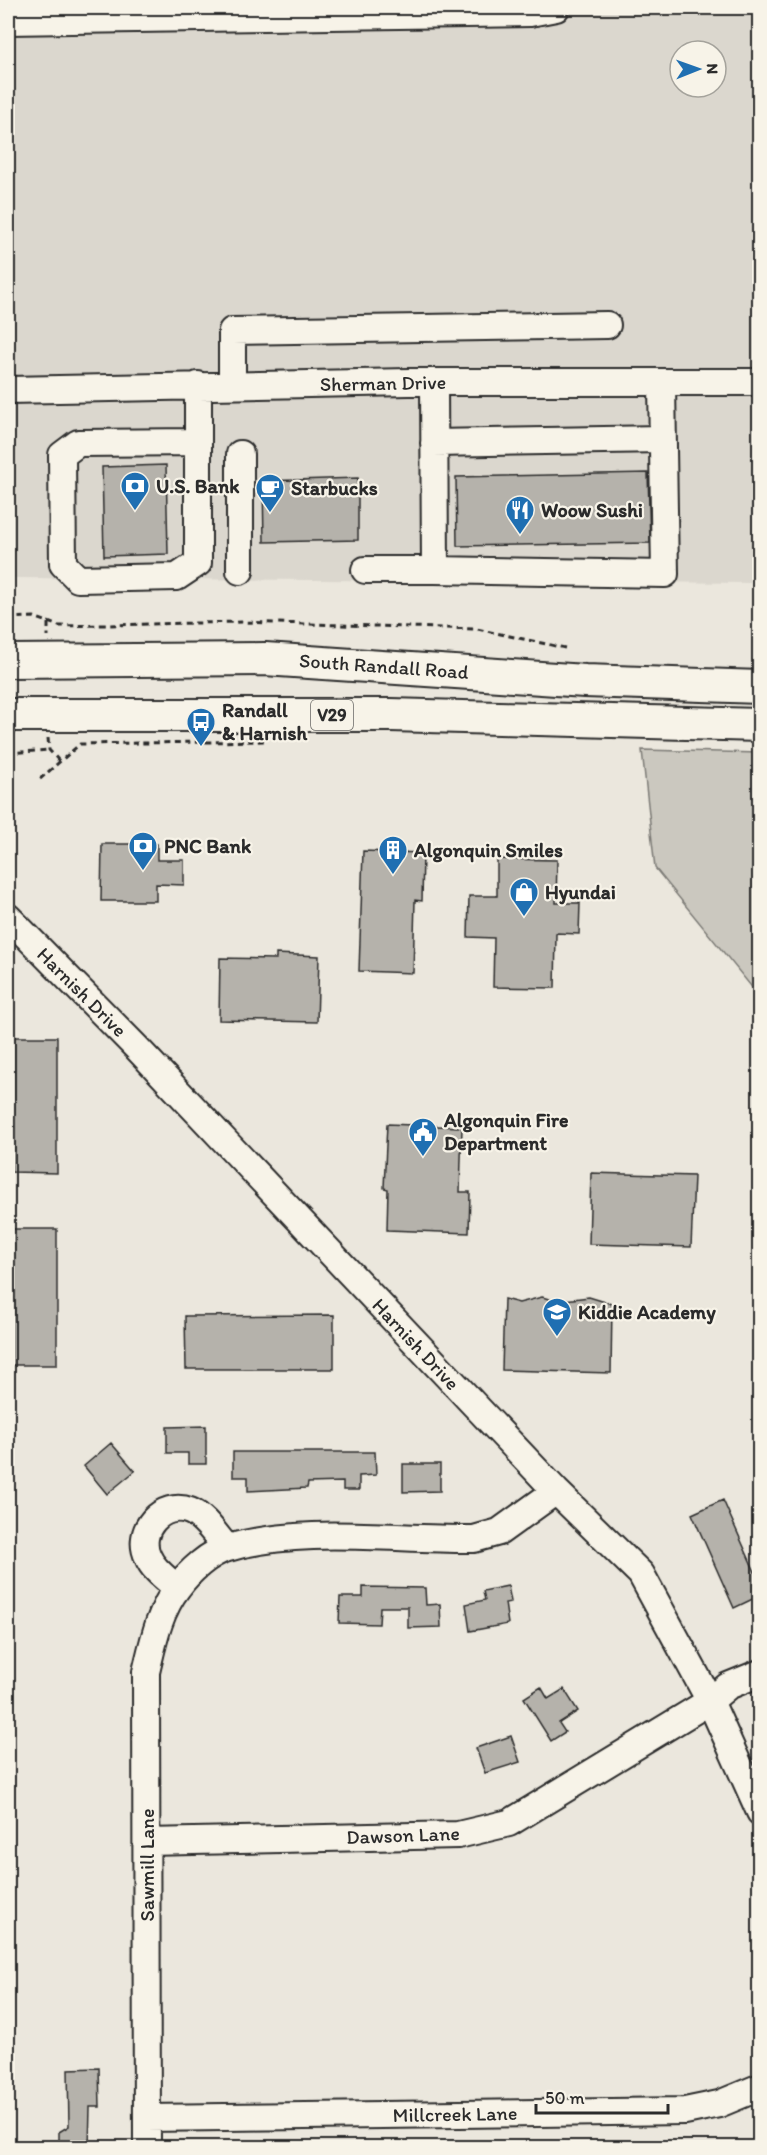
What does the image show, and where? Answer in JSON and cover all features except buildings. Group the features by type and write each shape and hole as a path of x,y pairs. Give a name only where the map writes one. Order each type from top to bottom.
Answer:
{"main road":[{"name":"South Randall Road","path":"8,660 265,659 585,681 759,687"},
{"name":"V29","path":"8,715 391,715 759,725"}],"street":[{"path":"8,21 530,13 556,8"},
{"path":"232,385 232,331 607,325"},
{"path":"434,382 435,570"},
{"name":"Sherman Drive","path":"8,390 434,382 662,384 759,382"},
{"path":"365,570 665,574 662,384"},
{"path":"198,385 198,442 198,563 177,577 78,579 63,564 62,455 78,443 198,442"},
{"path":"434,443 662,439"},
{"path":"240,454 240,571"},
{"name":"Harnish Drive","path":"8,912 556,1491 641,1574 710,1701 759,1812"},
{"name":"Sawmill Lane","path":"147,2148 146,1672 157,1626 177,1588 197,1566 227,1548 269,1538 304,1536 474,1539 499,1532 556,1491"},
{"path":"177,1588 155,1568 144,1548 149,1525 157,1516 178,1509 190,1511 200,1517 227,1548"},
{"name":"Dawson Lane","path":"147,1842 458,1835 509,1823 710,1701 728,1686 759,1673"},
{"name":"Millcreek Lane","path":"147,2118 685,2111 720,2104 759,2087"}],"path":[{"path":"48,622 59,626 242,622 477,629 565,648"},
{"path":"40,779 80,744 268,741"},
{"path":"8,753 49,750 60,762"}],"shaded area":[{"path":"8,8 759,8 759,583 8,578"},
{"path":"642,750 759,753 759,996 655,868"}],"place":[{"name":"U.S. Bank","path":"135,512"},
{"name":"Starbucks","path":"270,514"},
{"name":"Woow Sushi","path":"520,536"},
{"name":"Randall & Harnish","path":"201,748"},
{"name":"PNC Bank","path":"143,872"},
{"name":"Algonquin Smiles","path":"393,876"},
{"name":"Hyundai","path":"524,918"},
{"name":"Algonquin Fire Department","path":"423,1158"},
{"name":"Kiddie Academy","path":"557,1338"}]}
